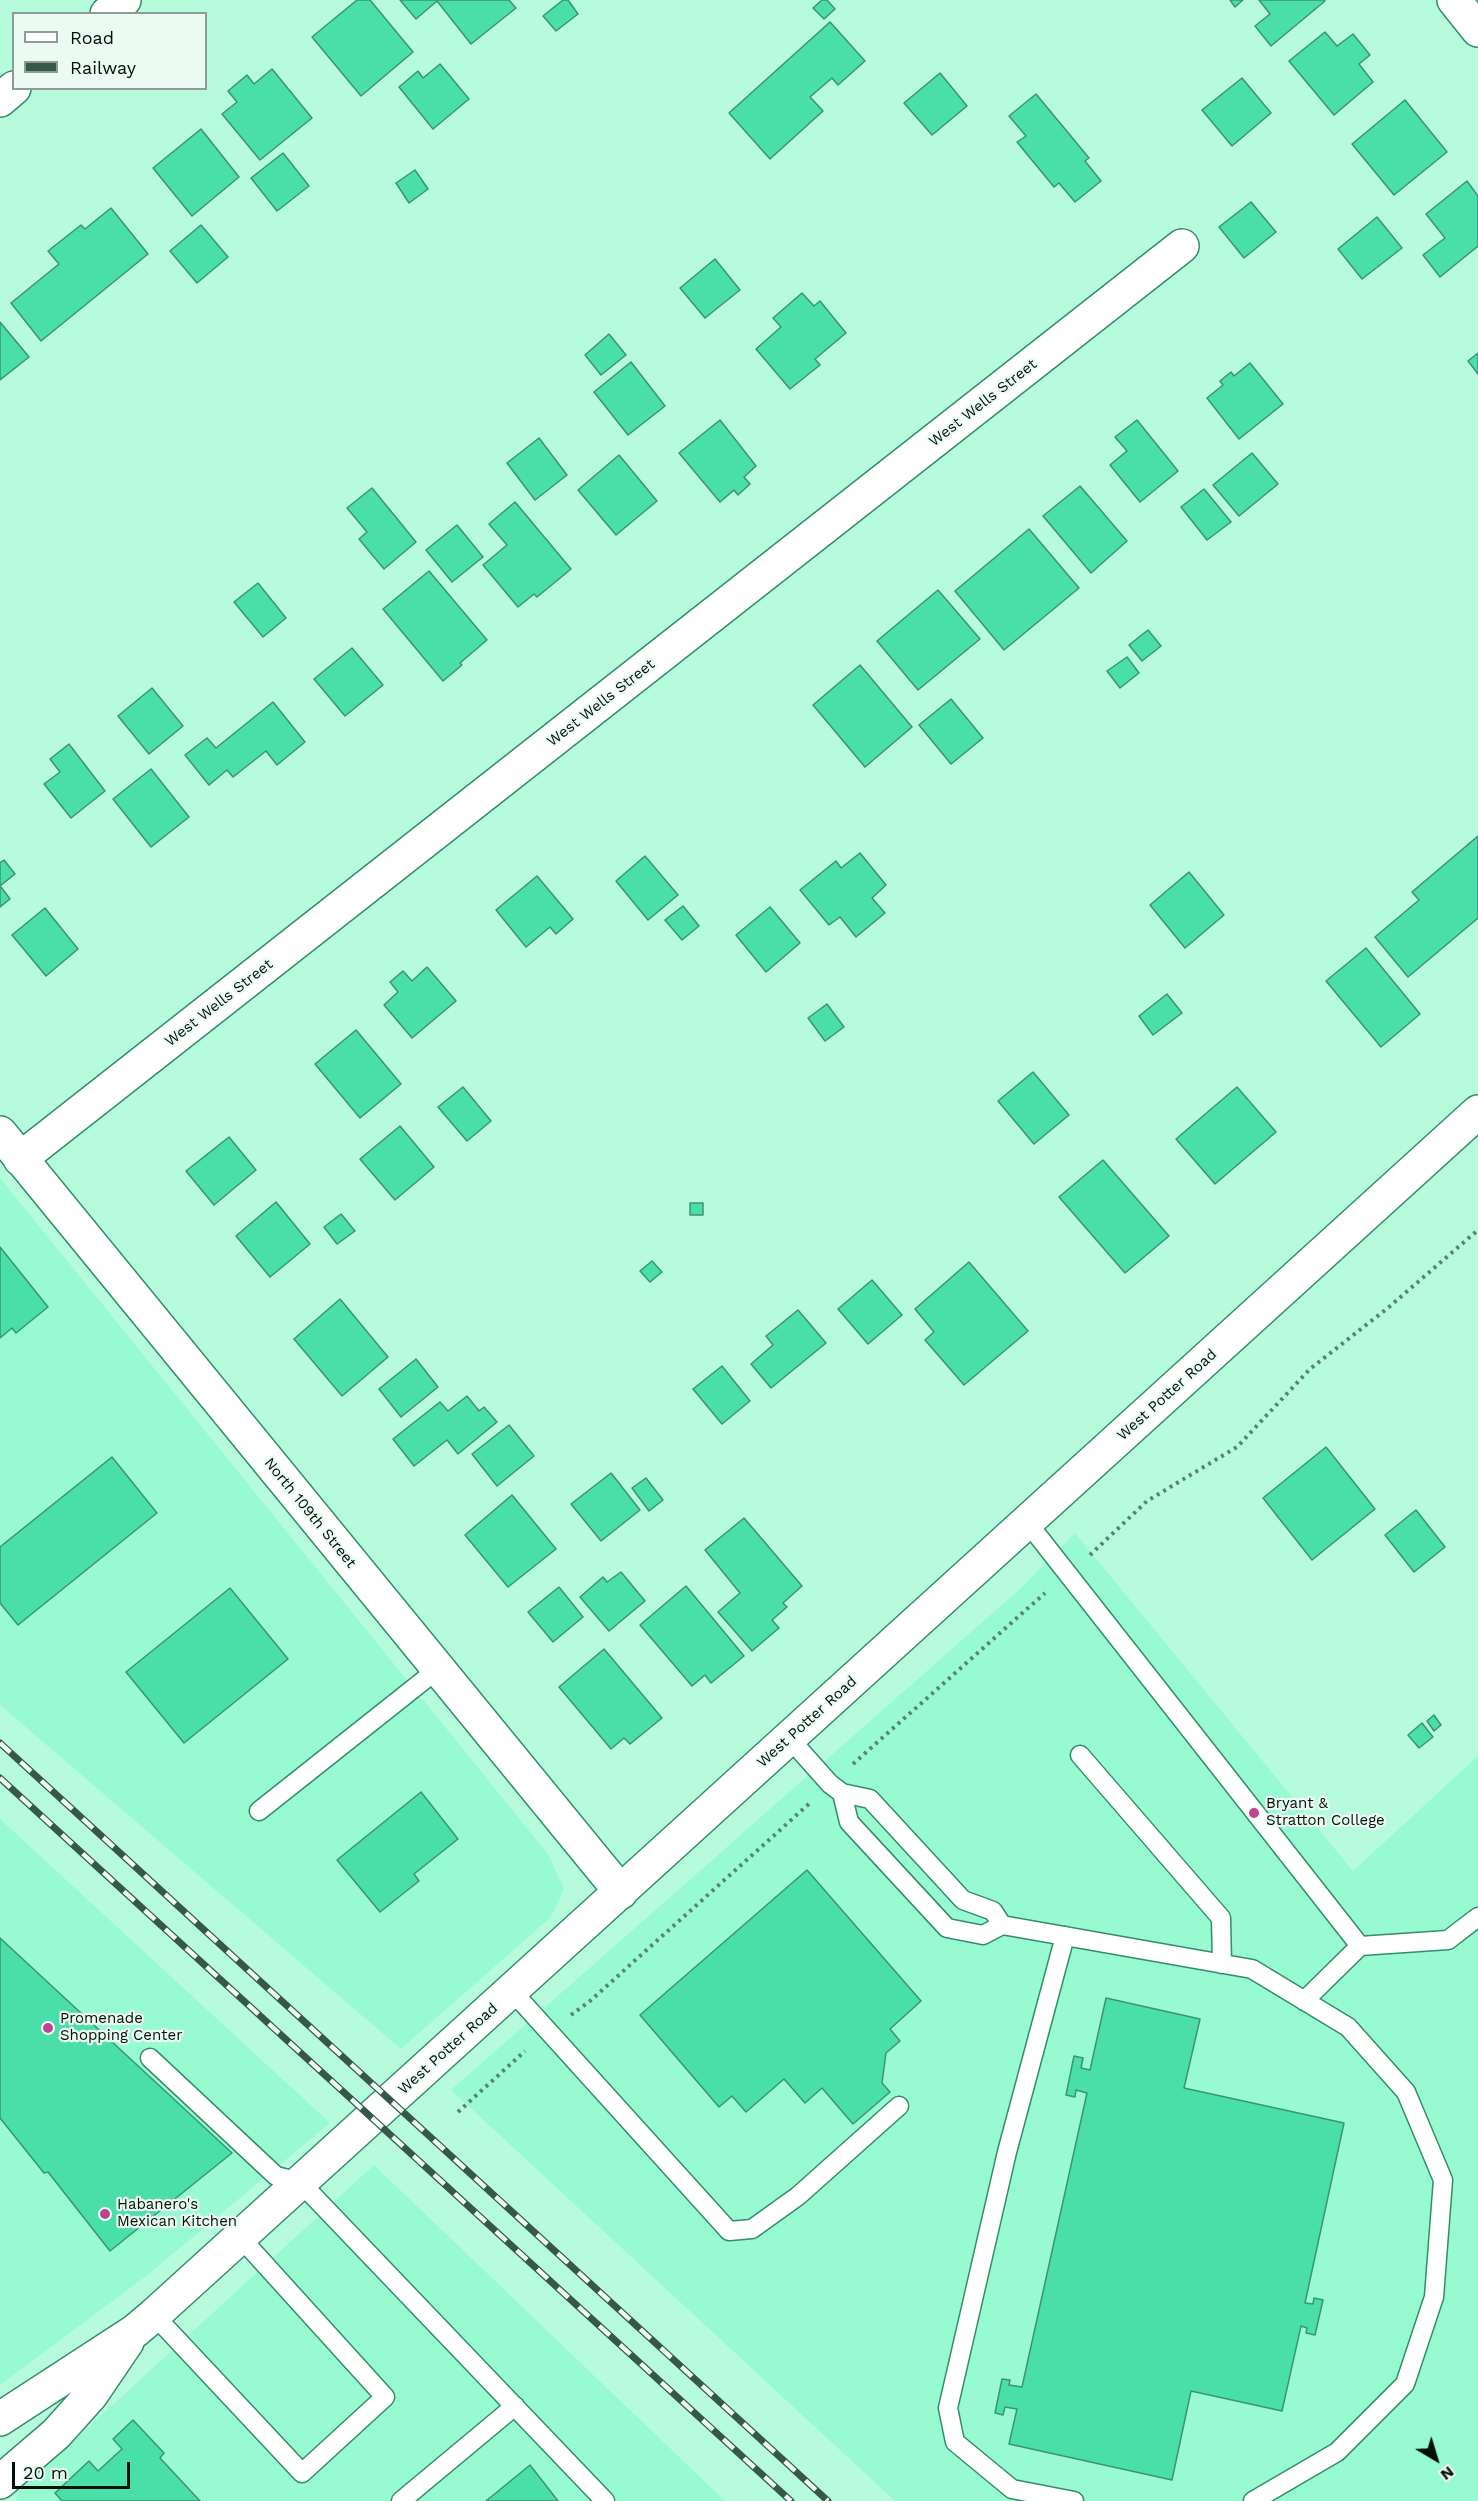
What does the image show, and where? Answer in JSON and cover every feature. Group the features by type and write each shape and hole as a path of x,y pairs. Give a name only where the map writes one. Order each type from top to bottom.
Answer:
{"street":[{"path":"109,12 124,0"},
{"path":"1454,0 1478,30"},
{"path":"0,100 12,90"},
{"name":"West Wells Street","path":"20,1159 1182,246"},
{"name":"West Potter Road","path":"0,2419 144,2323 1478,1112"},
{"name":"North 109th Street","path":"0,1133 621,1892"},
{"name":"West Potter Road","path":"0,2482 56,2434 91,2395 144,2323"}],"lane":[{"path":"1027,1522 1360,1946"},
{"path":"259,1811 438,1669"},
{"path":"789,1738 836,1789 849,1822 947,1928 983,1935 1002,1925 1252,1969 1348,2027 1406,2092 1443,2180 1434,2297 1405,2384 1337,2452 1253,2501"},
{"path":"1080,1755 1221,1918 1222,1964"},
{"path":"836,1789 870,1799 963,1900 993,1911 1002,1925"},
{"path":"1304,2001 1360,1946 1448,1940 1478,1917"},
{"path":"1065,1936 1007,2152 948,2408 955,2442 1012,2489 1074,2501"},
{"path":"512,1991 729,2231 752,2229 798,2196 899,2106"},
{"path":"150,2058 276,2176 300,2182 605,2501"},
{"path":"144,2323 302,2473 385,2397 240,2237"},
{"path":"401,2501 514,2406"}],"path":[{"path":"458,2112 548,2031 590,2001 836,1789 1038,1598 1070,1575 1147,1501 1237,1446 1310,1369 1389,1307 1478,1230"}],"shaded area":[{"path":"0,1178 548,1854 564,1889 551,1917 401,2049 0,1705"},
{"path":"1075,1533 1353,1871 1478,1756 1478,2501 895,2501 451,2090 1020,1589"},
{"path":"0,1819 330,2123 145,2277 0,2385"},
{"path":"374,2165 725,2501 15,2501 21,2489"}],"building":[{"path":"357,0 370,0 413,52 361,96 312,37"},
{"path":"400,0 509,0 516,8 471,44 437,1 416,19"},
{"path":"563,0 568,0 578,14 556,31 543,16"},
{"path":"822,0 827,0 835,9 824,19 813,8"},
{"path":"1230,0 1243,0 1235,7"},
{"path":"1259,0 1325,1 1271,46 1255,26 1270,14"},
{"path":"830,22 865,61 838,85 832,78 810,97 823,111 770,159 729,113"},
{"path":"1325,32 1337,46 1353,34 1370,55 1359,64 1373,82 1334,115 1289,61"},
{"path":"440,64 469,99 433,129 399,87 418,71 423,78"},
{"path":"272,69 312,118 260,160 222,114 237,102 228,91 247,75 254,84"},
{"path":"940,73 967,106 932,135 904,103"},
{"path":"1242,78 1271,113 1232,146 1202,110"},
{"path":"1036,94 1089,158 1085,161 1101,181 1075,202 1059,183 1054,187 1017,142 1026,136 1009,116"},
{"path":"1405,100 1447,152 1394,195 1352,144"},
{"path":"201,129 239,177 192,216 153,168"},
{"path":"283,153 309,186 277,211 251,178"},
{"path":"415,170 428,189 409,203 396,183"},
{"path":"1467,181 1478,196 1478,246 1440,277 1423,255 1445,238 1426,214"},
{"path":"1251,202 1276,232 1244,258 1219,227"},
{"path":"111,208 148,254 41,341 11,303 59,264 48,251 81,225 85,229"},
{"path":"1377,217 1402,248 1362,279 1338,249"},
{"path":"201,225 228,257 197,283 170,251"},
{"path":"715,259 740,290 705,318 680,288"},
{"path":"802,293 814,306 820,301 846,333 815,359 820,365 790,389 756,349 781,327 773,318"},
{"path":"0,322 29,357 0,380"},
{"path":"609,334 626,355 601,375 585,355"},
{"path":"1478,353 1478,374 1468,361"},
{"path":"631,362 665,406 628,435 594,392"},
{"path":"1250,363 1283,404 1239,439 1207,398 1223,385 1220,381 1231,372 1234,376"},
{"path":"720,420 756,466 744,477 750,484 738,495 734,490 720,502 679,453"},
{"path":"1137,420 1178,471 1140,502 1110,465 1127,451 1115,437"},
{"path":"539,438 567,475 535,500 507,463"},
{"path":"1252,453 1278,484 1239,516 1213,485"},
{"path":"619,455 657,501 616,535 578,490"},
{"path":"1080,486 1127,541 1091,573 1043,516"},
{"path":"372,488 416,542 384,569 359,539 367,532 347,508"},
{"path":"1204,489 1231,522 1207,540 1181,507"},
{"path":"515,502 571,569 537,597 534,594 518,607 483,565 507,545 489,524"},
{"path":"457,525 483,557 452,582 426,550"},
{"path":"1029,529 1079,588 1004,650 955,591"},
{"path":"429,571 487,640 443,681 383,609"},
{"path":"258,583 286,618 263,637 234,602"},
{"path":"938,590 980,639 918,690 877,641"},
{"path":"1148,630 1161,646 1142,661 1129,645"},
{"path":"352,648 383,685 345,716 314,679"},
{"path":"1127,657 1139,673 1120,688 1107,671"},
{"path":"860,665 912,727 865,767 813,705"},
{"path":"152,688 183,726 149,754 118,716"},
{"path":"951,699 983,738 951,764 919,725"},
{"path":"273,702 305,742 277,765 266,751 233,777 227,770 209,785 185,755 207,738 216,748"},
{"path":"69,744 105,791 71,818 44,784 60,772 50,759"},
{"path":"151,769 189,817 151,847 113,799"},
{"path":"1478,836 1478,918 1408,977 1375,937 1419,900 1412,892"},
{"path":"860,853 886,885 872,898 885,913 856,937 840,917 829,925 800,890 836,861 841,868"},
{"path":"645,856 678,895 648,920 616,881"},
{"path":"4,860 15,874 0,886 0,863"},
{"path":"1189,872 1224,915 1185,948 1150,905"},
{"path":"537,876 573,919 556,934 550,927 526,947 496,910"},
{"path":"0,888 10,899 0,907"},
{"path":"683,906 699,926 682,940 665,920"},
{"path":"770,907 800,943 766,972 736,935"},
{"path":"45,908 78,949 46,976 12,935"},
{"path":"1366,948 1420,1014 1381,1047 1326,981"},
{"path":"427,967 456,1001 412,1038 384,1005 398,992 390,982 403,971 412,981"},
{"path":"1167,994 1182,1013 1153,1035 1139,1016"},
{"path":"827,1004 844,1027 825,1041 808,1018"},
{"path":"356,1030 401,1084 360,1118 315,1064"},
{"path":"1033,1072 1069,1115 1034,1144 998,1101"},
{"path":"463,1087 491,1121 467,1141 438,1107"},
{"path":"1237,1087 1276,1132 1215,1184 1176,1139"},
{"path":"400,1126 434,1167 395,1200 360,1159"},
{"path":"229,1137 256,1170 214,1205 186,1171"},
{"path":"1103,1160 1169,1236 1125,1273 1059,1197"},
{"path":"276,1202 310,1244 270,1277 236,1236"},
{"path":"690,1203 703,1203 703,1215 690,1215"},
{"path":"341,1214 355,1231 337,1244 324,1227"},
{"path":"0,1247 48,1307 16,1333 12,1328 0,1338"},
{"path":"652,1261 662,1272 650,1282 640,1271"},
{"path":"969,1262 1028,1331 964,1385 925,1340 934,1332 915,1309"},
{"path":"872,1280 902,1315 868,1344 838,1309"},
{"path":"340,1299 388,1357 342,1396 294,1339"},
{"path":"798,1310 826,1343 771,1388 751,1364 773,1345 766,1336"},
{"path":"416,1359 438,1387 401,1417 379,1389"},
{"path":"722,1366 750,1401 722,1424 693,1389"},
{"path":"467,1396 479,1411 484,1407 497,1422 458,1454 447,1440 414,1466 393,1439 440,1402 448,1411"},
{"path":"509,1425 534,1456 497,1486 472,1454"},
{"path":"1326,1447 1375,1509 1312,1560 1263,1498"},
{"path":"112,1457 157,1513 18,1625 0,1603 0,1547"},
{"path":"611,1473 640,1510 601,1541 571,1504"},
{"path":"646,1478 663,1500 649,1511 632,1488"},
{"path":"512,1495 556,1549 508,1587 465,1535"},
{"path":"1416,1510 1445,1547 1414,1572 1385,1535"},
{"path":"744,1518 802,1586 783,1603 787,1607 772,1620 779,1628 752,1651 718,1612 740,1593 705,1550"},
{"path":"621,1572 645,1601 609,1631 580,1597 603,1577 607,1582"},
{"path":"686,1586 744,1656 711,1683 705,1675 692,1686 640,1625"},
{"path":"559,1587 583,1617 553,1642 528,1612"},
{"path":"230,1588 288,1659 184,1743 126,1672"},
{"path":"604,1649 662,1718 630,1744 624,1738 611,1749 559,1687"},
{"path":"1434,1715 1441,1725 1434,1731 1427,1721"},
{"path":"1422,1723 1433,1737 1419,1748 1408,1735"},
{"path":"421,1792 458,1839 414,1874 419,1881 380,1912 337,1860"},
{"path":"807,1870 921,2001 890,2029 900,2041 886,2053 882,2083 890,2092 853,2124 822,2088 805,2103 784,2079 746,2112 732,2096 719,2107 640,2015"},
{"name":"Promenade Shopping Center","path":"0,1938 232,2153 110,2251 48,2172 44,2173 0,2118"},
{"path":"1106,1998 1200,2019 1184,2088 1344,2123 1305,2303 1313,2304 1314,2298 1323,2300 1315,2335 1306,2333 1307,2328 1301,2326 1282,2411 1191,2391 1172,2480 1009,2444 1017,2409 1005,2407 1003,2415 995,2413 1002,2379 1010,2380 1009,2385 1022,2387 1087,2093 1076,2090 1075,2097 1066,2095 1074,2056 1083,2058 1081,2068 1090,2070"},
{"path":"133,2420 164,2453 160,2458 200,2501 62,2501 55,2493 89,2461 98,2471 122,2449 113,2439"},
{"path":"530,2465 558,2501 486,2501"}],"railway":[{"path":"0,1743 828,2501"},
{"path":"0,1778 791,2501"}],"place":[{"name":"Bryant & Stratton College","path":"1254,1813"},
{"name":"Promenade Shopping Center","path":"48,2028"},
{"name":"Habanero's Mexican Kitchen","path":"105,2214"}]}
